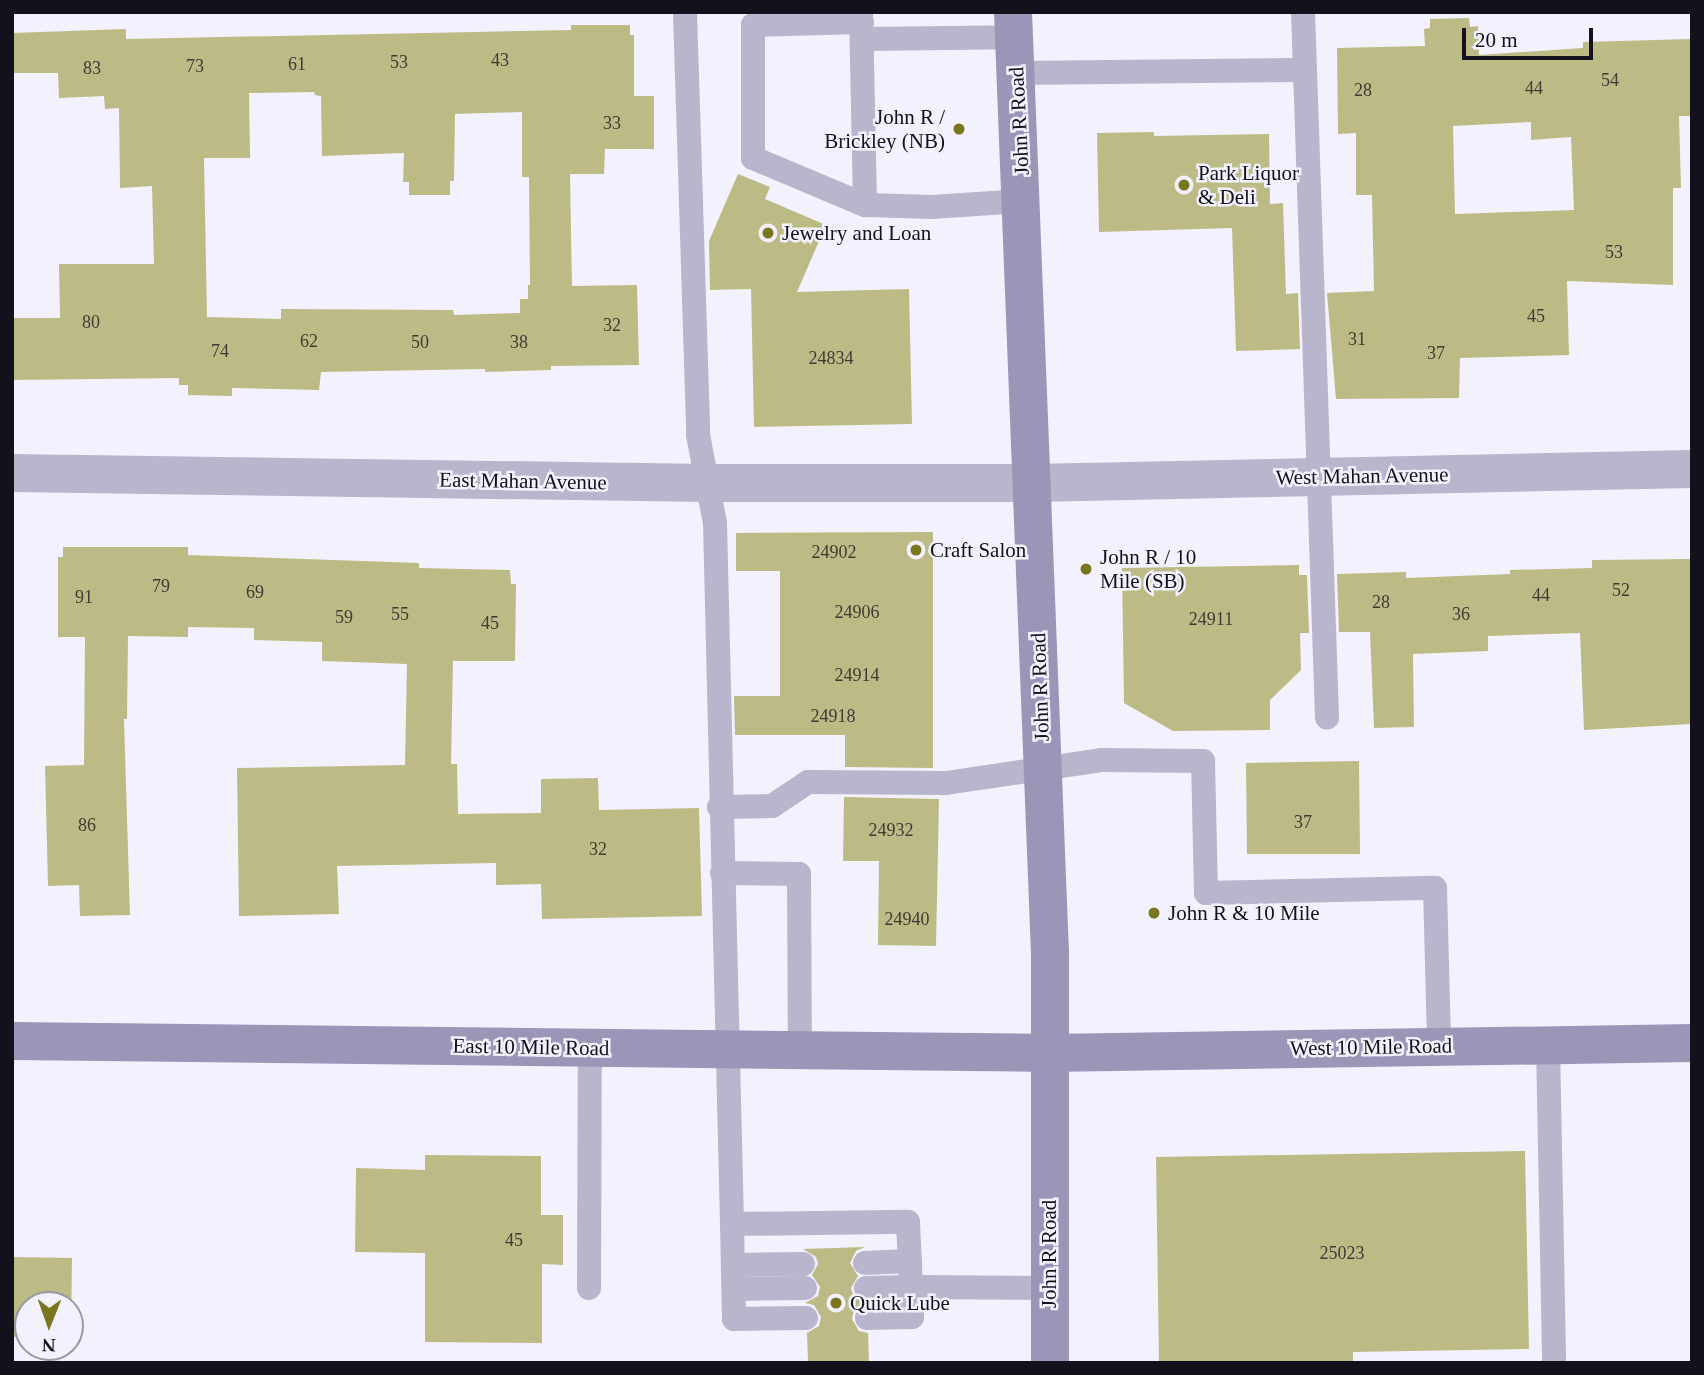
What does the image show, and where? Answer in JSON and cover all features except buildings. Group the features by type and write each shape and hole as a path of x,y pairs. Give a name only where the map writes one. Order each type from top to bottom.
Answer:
{"main road":[{"name":"John R Road","path":"1015,41 1050,952 1050,1363"},
{"name":"East 10 Mile Road","path":"12,1041 1050,1053"},
{"name":"West 10 Mile Road","path":"1050,1053 1692,1043"}],"street":[{"name":"West Mahan Avenue","path":"1033,483 1692,469"},
{"name":"East Mahan Avenue","path":"12,472 707,484 1033,483"}],"lane":[{"path":"685,12 698,435 715,523 719,807 729,1050 734,1319 806,1318"},
{"path":"1303,12 1327,718"},
{"path":"1023,201 932,207 865,205 753,158 753,25 862,24 1305,70"},
{"path":"862,24 865,205"},
{"path":"719,807 772,806 808,782 947,783 1101,760 1203,761 1206,893 1435,888 1439,1045"},
{"path":"722,873 799,874 800,1051"},
{"path":"1548,1044 1554,1363"},
{"path":"589,1288 590,1048"},
{"path":"732,1224 908,1222 912,1317 867,1318"},
{"path":"865,1263 909,1261"},
{"path":"733,1265 804,1276 734,1289"},
{"path":"866,1288 1048,1288"}],"place":[{"name":"John R / Brickley (NB)","path":"959,129"},
{"name":"Park Liquor & Deli","path":"1184,185"},
{"name":"Jewelry and Loan","path":"768,233"},
{"name":"Craft Salon","path":"916,550"},
{"name":"John R / 10 Mile (SB)","path":"1086,569"},
{"name":"John R & 10 Mile","path":"1154,913"},
{"name":"Quick Lube","path":"836,1303"}]}
